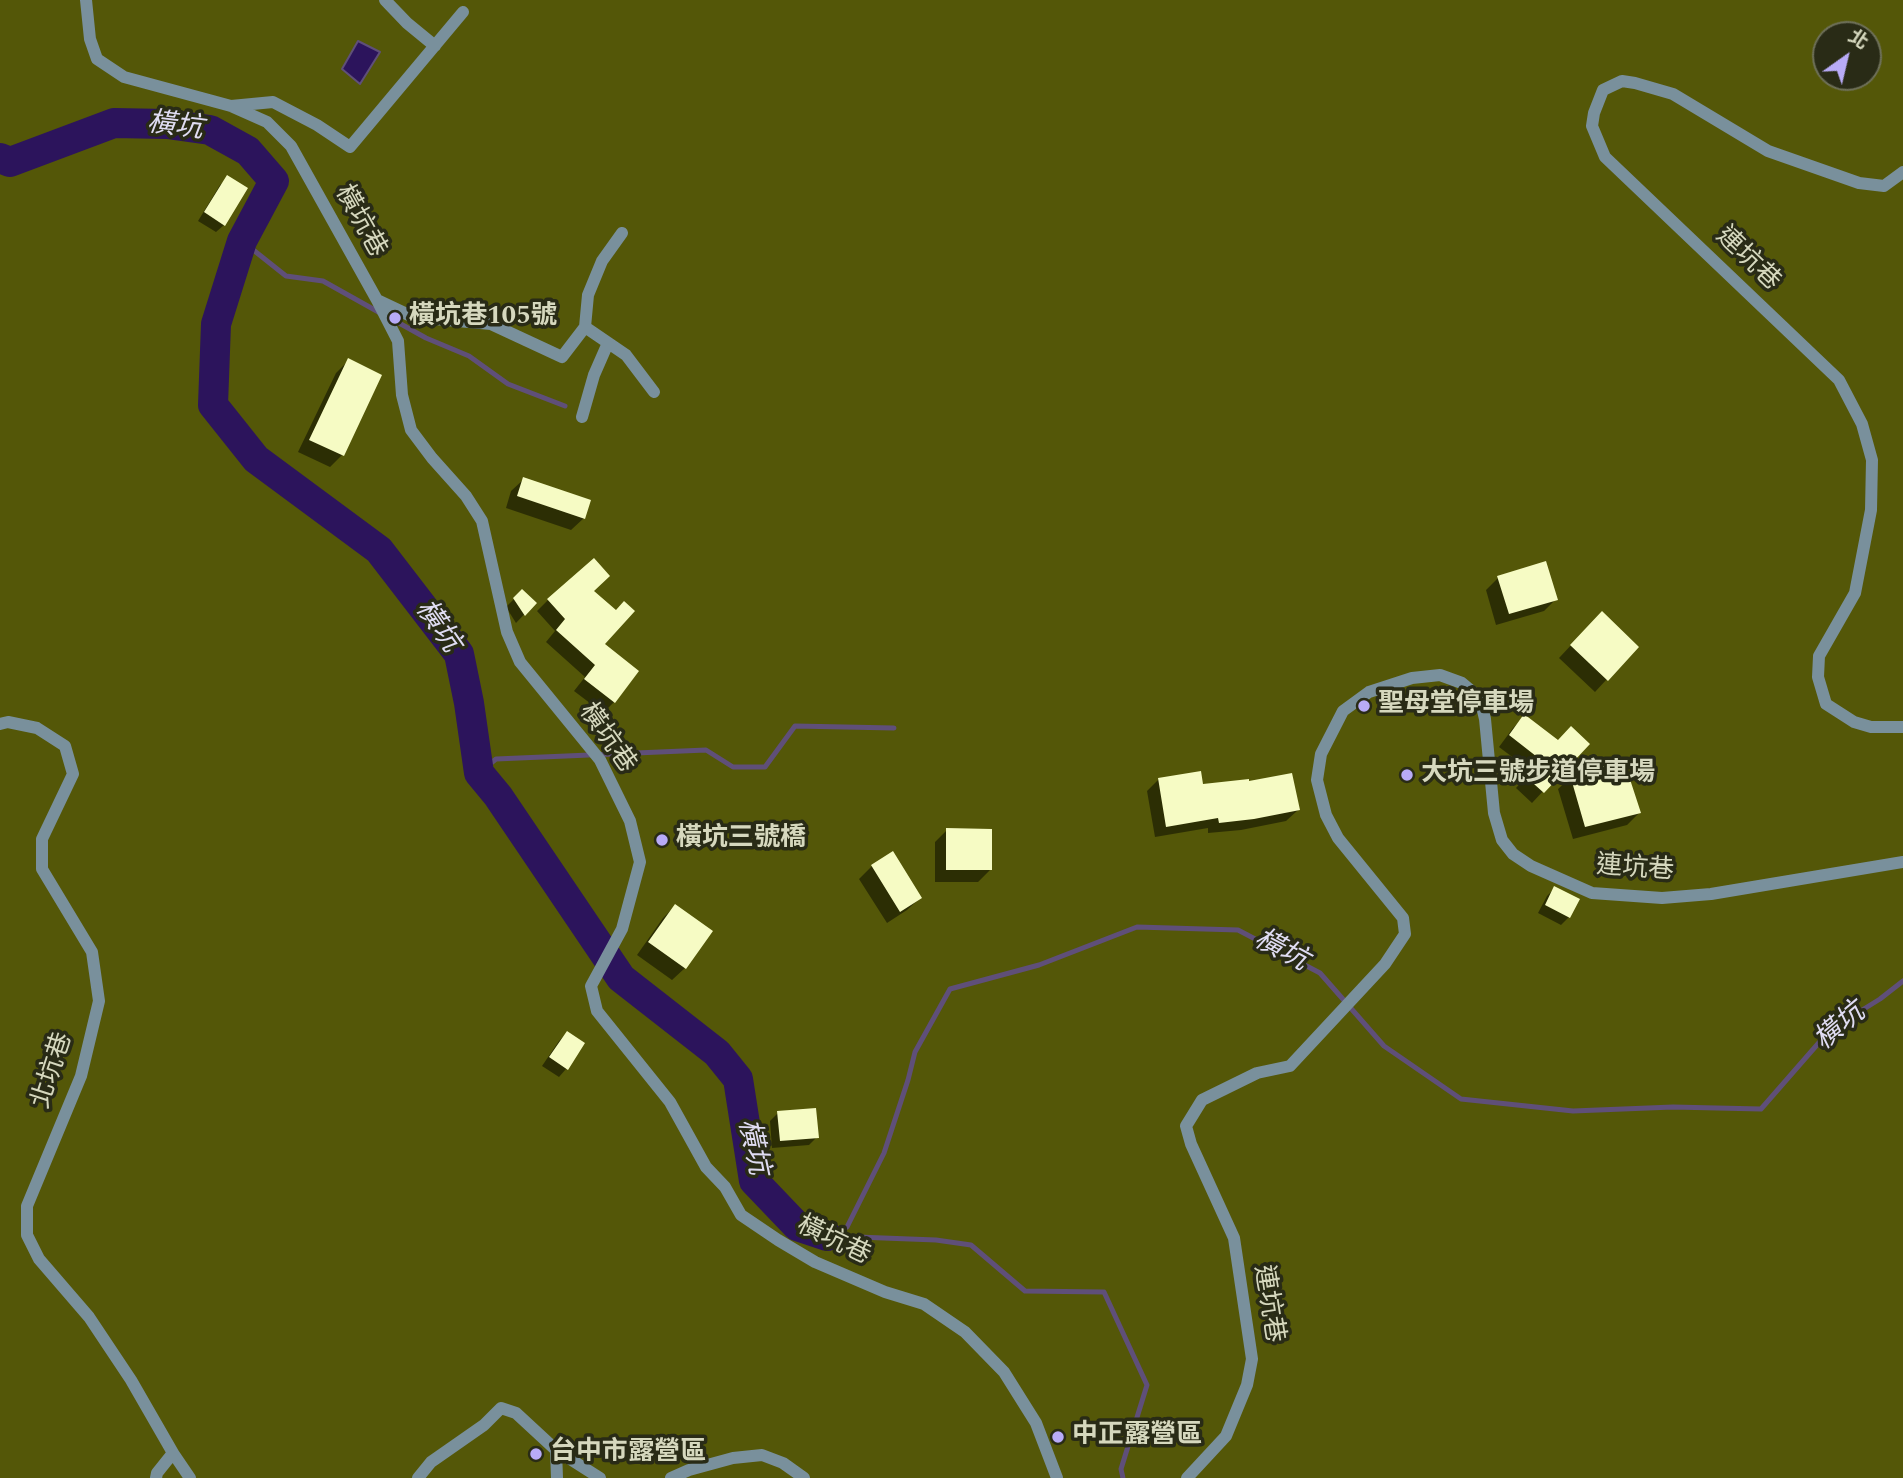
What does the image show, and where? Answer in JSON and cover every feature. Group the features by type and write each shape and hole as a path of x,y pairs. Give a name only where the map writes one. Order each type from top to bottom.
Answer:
{"street":[{"name":"橫坑巷","path":"86,0 90,40 97,59 124,77 231,106 267,122 290,146 398,341 402,395 411,430 466,496 482,521 507,632 520,662 600,760 629,821 640,862 622,929 590,986 597,1011 670,1102 706,1167 725,1187 741,1215 815,1262 885,1292 924,1304 965,1332 1004,1372 1029,1413 1057,1478"},
{"path":"386,0 407,23 435,46"},
{"path":"231,106 272,102 317,125 350,147 463,12"},
{"name":"連坑巷","path":"1903,172 1884,186 1859,183 1768,151 1673,94 1634,82 1622,81 1603,90 1594,113 1592,126 1605,156 1839,380 1862,424 1871,460 1871,510 1855,593 1819,656 1818,677 1826,704 1854,722 1871,727 1903,727"},
{"path":"377,300 413,317 491,324 562,357 585,327 588,295 602,261 622,233"},
{"path":"585,327 625,355 654,392"},
{"path":"582,417 594,375 608,343"},
{"name":"連坑巷","path":"1188,1478 1201,1473 1226,1436 1248,1385 1252,1359 1234,1238 1191,1144 1186,1126 1202,1100 1257,1073 1290,1066 1385,964 1405,934 1403,918 1338,838 1326,816 1317,780 1321,754 1343,711 1369,692 1412,678 1440,675 1462,682 1480,698 1485,719 1494,813 1502,840 1513,854 1531,866 1592,893 1662,898 1711,894 1903,862"},
{"name":"北坑巷","path":"0,724 8,722 37,728 65,746 73,774 42,839 42,869 92,953 99,1001 81,1076 27,1206 27,1235 38,1259 89,1317 190,1478"},
{"path":"418,1478 431,1462 484,1425 501,1408 516,1413 555,1450 600,1478"},
{"path":"555,1450 557,1478"},
{"path":"156,1478 157,1472 173,1453"},
{"path":"671,1478 733,1458 762,1455 783,1463 804,1478"}],"shaded area":[{"path":"0,0 1903,0 1903,1478 0,1478"},
{"path":"358,41 380,52 360,84 342,69"}],"building":[{"path":"227,175 248,188 225,226 204,212"},
{"path":"348,358 382,375 344,456 309,440"},
{"path":"523,477 591,500 585,519 517,496"},
{"path":"594,558 610,576 594,591 616,610 624,601 635,611 605,644 639,671 615,703 584,679 595,665 556,630 565,619 547,599"},
{"path":"1546,561 1558,600 1509,614 1497,576"},
{"path":"522,589 537,603 525,616 513,598"},
{"path":"1602,611 1639,647 1608,681 1570,645"},
{"path":"1524,714 1558,740 1571,726 1590,744 1544,793 1525,776 1541,760 1509,735"},
{"path":"1624,761 1641,813 1585,827 1570,775"},
{"path":"1201,771 1203,784 1249,781 1292,773 1300,810 1254,819 1219,823 1218,818 1166,827 1158,778"},
{"path":"946,828 992,829 992,870 946,870"},
{"path":"893,851 922,898 900,912 871,865"},
{"path":"1554,886 1580,899 1570,918 1545,905"},
{"path":"675,904 713,931 686,969 648,942"},
{"path":"567,1031 585,1043 568,1070 549,1057"},
{"path":"816,1108 819,1138 780,1141 777,1111"}],"waterway":[{"name":"橫坑","path":"0,158 10,162 114,123 167,124 210,130 248,151 274,181 242,241 216,324 213,405 256,459 379,550 459,654 479,773 498,796 621,978 717,1053 738,1079 754,1181 797,1226 827,1236"},
{"path":"242,241 286,276 323,281 382,314"},
{"path":"390,318 426,338 469,356 508,384 565,406"},
{"path":"479,773 496,759 706,750 733,767 765,767 795,726 894,728"},
{"name":"橫坑","path":"827,1236 847,1227 884,1153 915,1052 950,989 1039,965 1137,927 1238,930 1320,973 1384,1046 1461,1099 1573,1111 1673,1107 1761,1109 1830,1030 1880,999 1903,981"},
{"path":"831,1236 936,1240 971,1245 1025,1291 1104,1292 1147,1385 1121,1469 1123,1478"}],"place":[{"name":"橫坑巷105號","path":"395,318"},
{"name":"聖母堂停車場","path":"1364,706"},
{"name":"大坑三號步道停車場","path":"1407,775"},
{"name":"橫坑三號橋","path":"662,840"},
{"name":"中正露營區","path":"1058,1437"},
{"name":"台中市露營區","path":"536,1454"}]}
